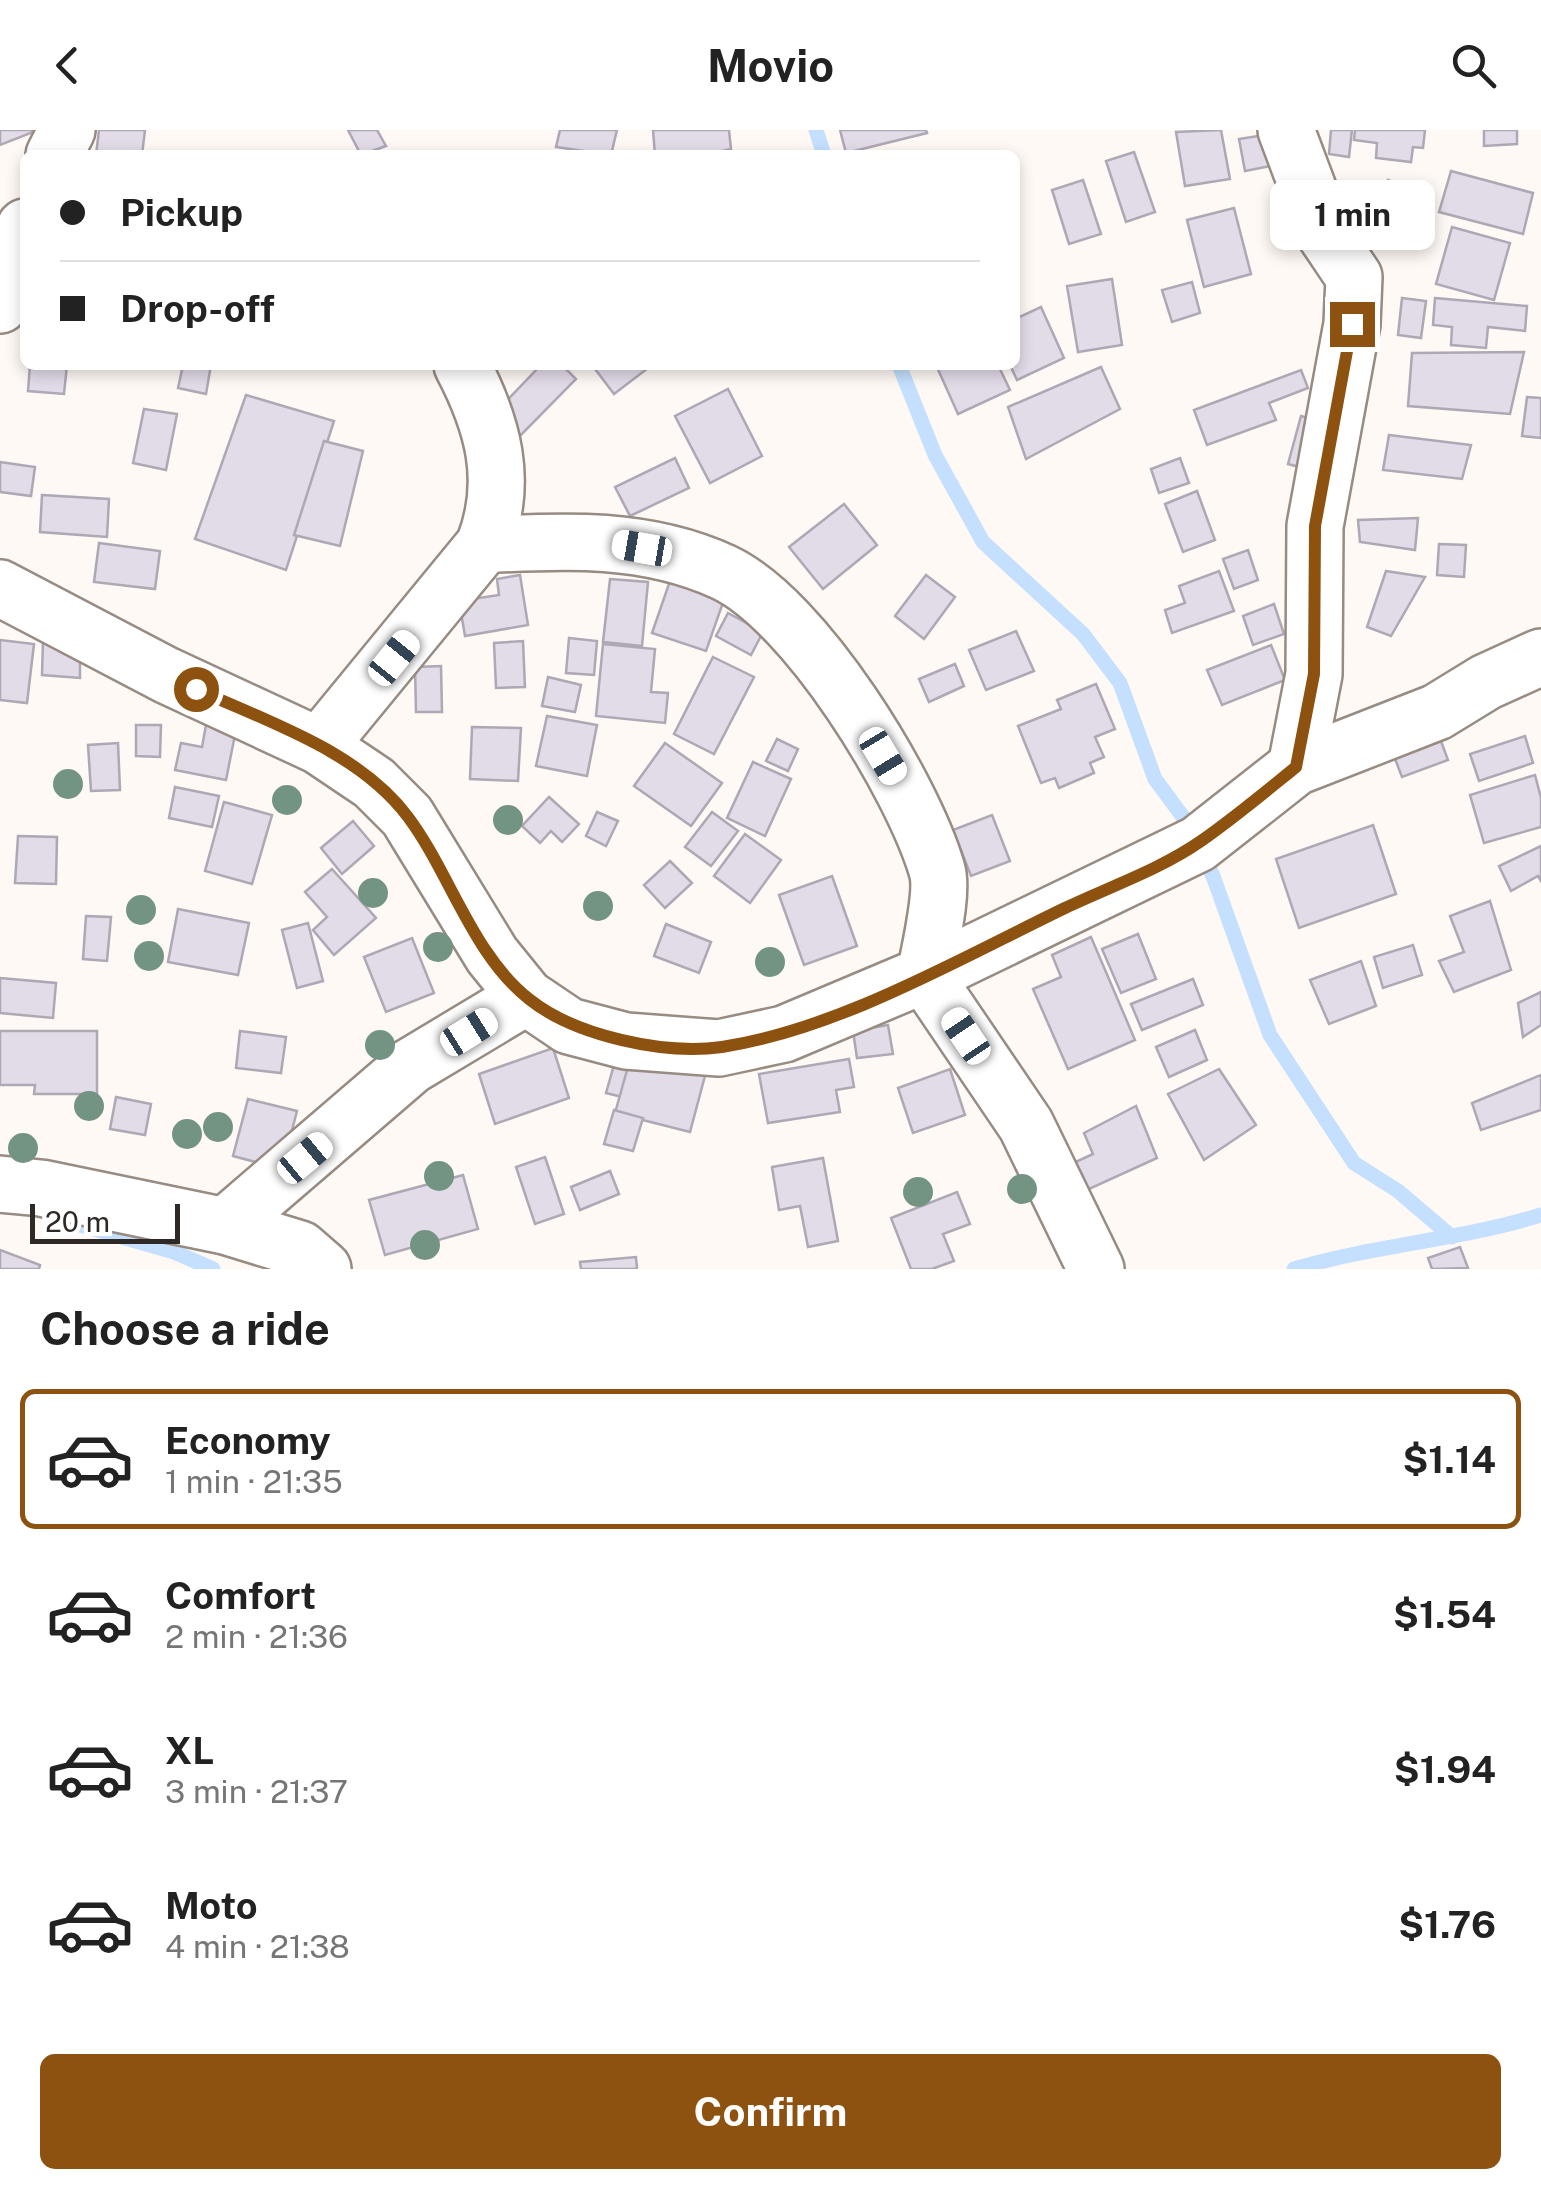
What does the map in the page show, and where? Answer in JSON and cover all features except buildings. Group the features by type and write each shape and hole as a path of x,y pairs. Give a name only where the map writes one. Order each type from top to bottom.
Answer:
{"lane":[{"path":"1286,130 1325,234 1354,277 1352,324 1315,526 1314,674 1296,767"},
{"path":"0,305 20,243"},
{"path":"319,746 484,546 497,511 498,471 478,396 465,370"},
{"path":"484,546 611,543 673,554 726,574 774,610 829,672 901,786 939,874 926,976 1026,1125 1096,1269"},
{"path":"0,588 166,674 319,746 374,782 407,816 492,955 526,997 569,1026 626,1042 718,1048 784,1034 926,976 1198,844 1296,767 1437,712 1486,682 1541,657"},
{"path":"225,1226 412,1066 526,997"},
{"path":"0,1184 41,1188 225,1226 300,1249 322,1269"}],"waterway":[{"path":"816,130 822,150"},
{"path":"901,370 935,455 983,542 1083,634 1120,683 1155,779 1189,825 1213,876 1270,1035 1354,1163 1398,1191 1452,1237"},
{"path":"1294,1269 1541,1215"},
{"path":"63,1220 174,1252 213,1269"}],"route":[{"path":"196,689 319,746 374,782 407,816 492,955 526,997 569,1026 626,1042 718,1048 784,1034 926,976 1198,844 1296,767 1314,674 1311,599 1315,526 1352,324"}]}
